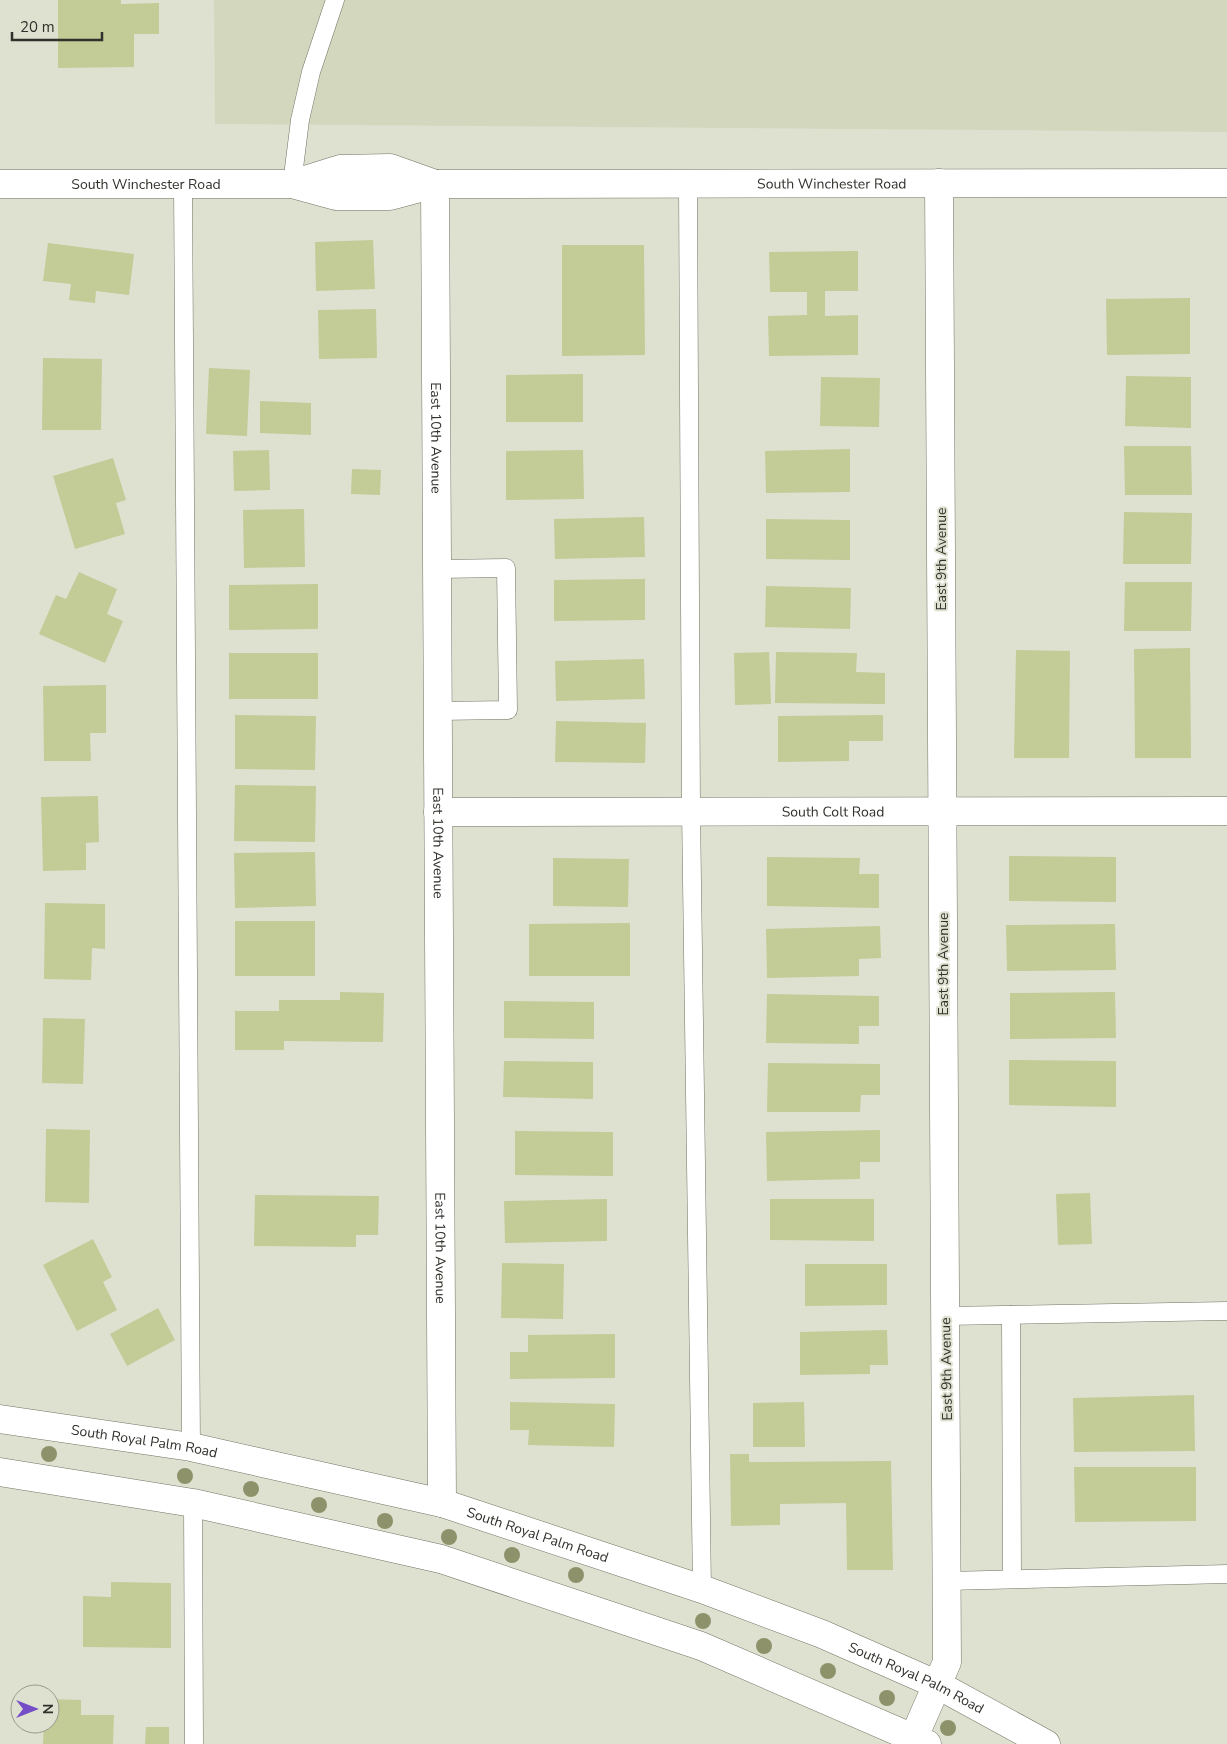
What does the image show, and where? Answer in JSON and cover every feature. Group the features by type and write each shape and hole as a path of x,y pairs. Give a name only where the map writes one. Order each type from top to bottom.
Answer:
{"street":[{"name":"South Winchester Road","path":"0,184 292,184 340,169 390,168 436,184 1227,183"},
{"name":"East 9th Avenue","path":"921,1740 938,1685 948,1662 939,183"},
{"name":"East 10th Avenue","path":"436,184 442,1503"},
{"name":"South Colt Road","path":"438,812 692,810 1227,811"},
{"name":"South Royal Palm Road","path":"0,1419 191,1447 442,1503 702,1588 822,1634 938,1685 1046,1744"},
{"path":"0,1472 193,1503 441,1558 701,1646 921,1740"}],"lane":[{"path":"292,184 300,120 311,72 335,0"},
{"path":"688,183 692,810 702,1588"},
{"path":"183,184 191,1447"},
{"path":"437,569 506,568 508,710 438,711"},
{"path":"945,1316 1227,1311"},
{"path":"1011,1315 1012,1579"},
{"path":"193,1503 194,1744"},
{"path":"947,1581 1227,1574"}],"shaded area":[{"path":"214,0 1227,0 1227,132 215,124"}],"building":[{"path":"58,0 121,0 121,4 159,3 159,34 134,34 134,67 58,68"},
{"path":"373,240 375,289 316,291 315,242"},
{"path":"48,243 134,254 129,295 96,291 95,303 69,300 71,284 43,281"},
{"path":"562,245 644,245 645,355 562,356"},
{"path":"858,251 858,291 825,291 825,316 858,315 858,355 769,356 768,316 807,315 807,292 770,292 769,252"},
{"path":"1190,298 1190,354 1107,355 1106,299"},
{"path":"376,309 377,358 319,359 318,310"},
{"path":"43,358 102,359 101,430 42,430"},
{"path":"209,368 250,370 247,436 206,434"},
{"path":"583,374 583,422 506,422 506,375"},
{"path":"1126,376 1191,377 1191,428 1125,426"},
{"path":"821,377 880,378 879,427 820,426"},
{"path":"260,401 311,403 311,435 260,433"},
{"path":"1124,446 1191,446 1192,495 1125,495"},
{"path":"850,449 850,492 766,493 765,451"},
{"path":"269,450 270,490 234,491 233,451"},
{"path":"583,450 584,499 506,500 506,451"},
{"path":"113,458 126,500 116,503 125,534 75,549 53,476"},
{"path":"352,469 381,470 380,495 351,494"},
{"path":"304,509 305,567 244,568 243,510"},
{"path":"1124,512 1192,513 1191,564 1123,564"},
{"path":"644,517 645,557 555,559 554,519"},
{"path":"766,519 850,520 850,560 766,559"},
{"path":"79,572 117,589 107,614 123,621 105,663 39,634 56,595 66,599"},
{"path":"645,579 645,620 554,621 554,580"},
{"path":"1125,582 1192,582 1191,631 1124,631"},
{"path":"318,584 318,629 229,630 229,585"},
{"path":"766,586 851,588 850,629 765,627"},
{"path":"1190,648 1191,758 1135,758 1134,649"},
{"path":"1016,650 1070,651 1069,758 1014,758"},
{"path":"769,652 771,704 735,705 734,653"},
{"path":"776,652 857,653 856,672 885,673 885,704 775,703"},
{"path":"229,653 318,653 318,699 229,699"},
{"path":"644,659 645,699 556,701 555,661"},
{"path":"106,685 106,733 90,733 91,761 44,761 43,686"},
{"path":"235,715 316,716 315,770 235,769"},
{"path":"883,715 883,741 849,741 849,761 778,762 778,716"},
{"path":"556,721 646,723 645,763 555,762"},
{"path":"235,785 316,786 315,842 234,841"},
{"path":"98,796 99,842 86,843 86,870 43,871 41,797"},
{"path":"315,852 316,906 235,908 234,853"},
{"path":"1009,856 1116,857 1116,902 1009,901"},
{"path":"767,857 860,858 859,874 879,874 879,908 767,906"},
{"path":"553,858 629,859 628,907 553,906"},
{"path":"45,903 105,904 105,949 92,948 91,980 44,979"},
{"path":"235,921 315,921 315,976 235,976"},
{"path":"630,923 630,976 529,976 529,924"},
{"path":"1115,924 1116,970 1007,971 1006,925"},
{"path":"880,926 881,958 859,959 859,976 767,978 766,929"},
{"path":"340,992 384,993 383,1042 284,1041 284,1050 235,1050 235,1011 279,1011 279,1000 340,1000"},
{"path":"1115,992 1116,1038 1010,1039 1010,993"},
{"path":"767,994 879,996 879,1026 859,1026 859,1044 766,1043"},
{"path":"504,1001 594,1002 594,1039 504,1038"},
{"path":"43,1018 85,1019 83,1084 42,1083"},
{"path":"1009,1060 1116,1061 1116,1107 1009,1105"},
{"path":"504,1061 593,1062 593,1099 503,1097"},
{"path":"768,1063 880,1064 880,1095 861,1095 860,1112 767,1112"},
{"path":"46,1129 90,1130 89,1203 45,1202"},
{"path":"880,1130 880,1162 860,1162 860,1179 767,1181 766,1132"},
{"path":"515,1131 613,1132 613,1176 515,1175"},
{"path":"1090,1193 1092,1244 1058,1245 1056,1194"},
{"path":"255,1195 379,1196 378,1235 356,1235 356,1247 254,1246"},
{"path":"607,1199 607,1241 505,1243 504,1201"},
{"path":"770,1199 874,1199 874,1241 770,1240"},
{"path":"93,1239 112,1277 103,1282 117,1310 77,1331 43,1265"},
{"path":"502,1263 564,1264 563,1319 501,1318"},
{"path":"805,1264 887,1264 887,1305 805,1306"},
{"path":"158,1308 175,1340 127,1366 110,1334"},
{"path":"887,1330 888,1365 870,1365 870,1374 800,1375 800,1332"},
{"path":"615,1334 615,1378 510,1379 510,1352 528,1352 528,1335"},
{"path":"1194,1395 1195,1451 1074,1452 1073,1398"},
{"path":"510,1402 615,1404 614,1447 528,1445 529,1430 510,1430"},
{"path":"804,1402 805,1447 753,1447 753,1403"},
{"path":"730,1454 749,1454 749,1462 891,1461 893,1570 847,1570 846,1503 780,1504 780,1525 731,1526"},
{"path":"1074,1467 1196,1467 1196,1521 1075,1522"},
{"path":"111,1582 171,1583 171,1648 83,1647 83,1596 111,1597"},
{"path":"60,1699 81,1700 81,1715 114,1715 113,1744 43,1744 44,1734 60,1734"},
{"path":"146,1727 169,1727 169,1744 145,1744"}]}
